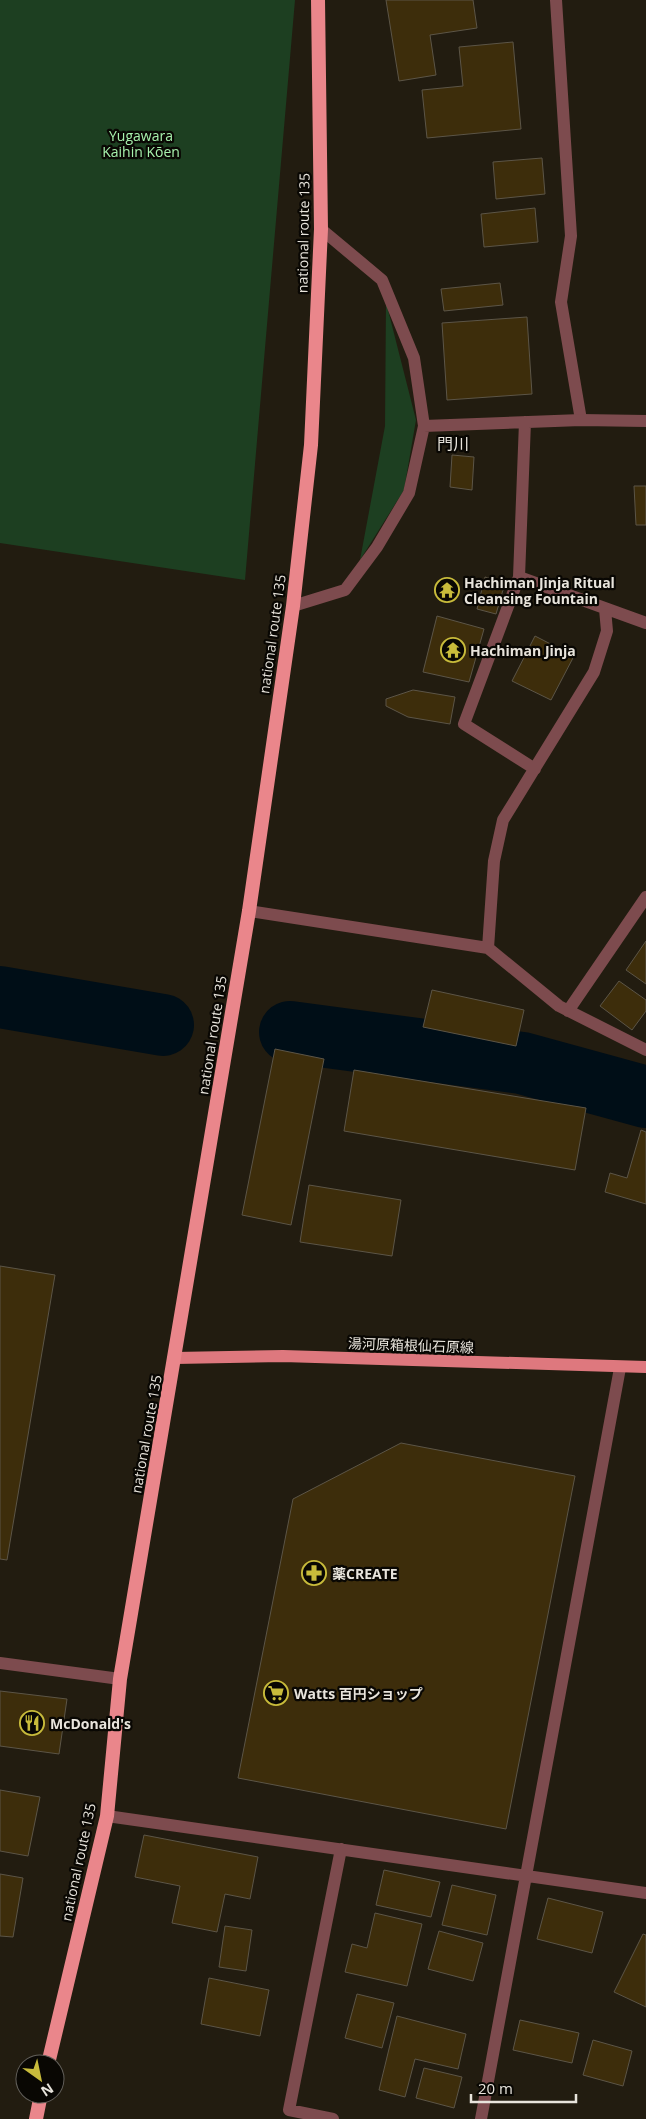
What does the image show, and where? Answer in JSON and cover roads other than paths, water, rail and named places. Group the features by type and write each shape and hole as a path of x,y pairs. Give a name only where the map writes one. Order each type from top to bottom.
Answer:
{"highway":[{"name":"national route 135","path":"50,2054 107,1816 120,1679 249,911 293,606 311,445 321,229 318,0"},
{"path":"36,2119 40,2104"}],"main road":[{"name":"湯河原箱根仙石原線","path":"175,1358 283,1356 620,1368 646,1367"}],"street":[{"path":"556,0 572,236 562,302 581,420"},
{"path":"293,606 345,590 377,547 409,493 424,426 414,358 382,280 321,229"},
{"path":"424,426 581,420 646,421"},
{"path":"525,422 520,577 464,724 535,769"},
{"path":"520,577 646,623"},
{"path":"488,948 494,861 503,820 594,672 606,632 605,609"},
{"path":"568,1011 646,897"},
{"path":"249,911 488,948 568,1011 646,1050"},
{"path":"480,2119 620,1368"},
{"path":"0,1662 120,1679"},
{"path":"107,1816 646,1893"},
{"path":"333,2119 288,2110 341,1849"}],"waterway":[{"path":"0,997 163,1025"},
{"path":"290,1032 522,1063 646,1097"}],"place":[{"name":"Hachiman Jinja Ritual Cleansing Fountain","path":"447,590"},
{"name":"Hachiman Jinja","path":"453,650"},
{"name":"薬CREATE","path":"314,1573"},
{"name":"Watts 百円ショップ","path":"276,1693"},
{"name":"McDonald's","path":"32,1723"}],"district":[{"name":"門川","path":"453,444"}],"park label":[{"name":"Yugawara Kaihin Kōen","path":"141,144"}]}
